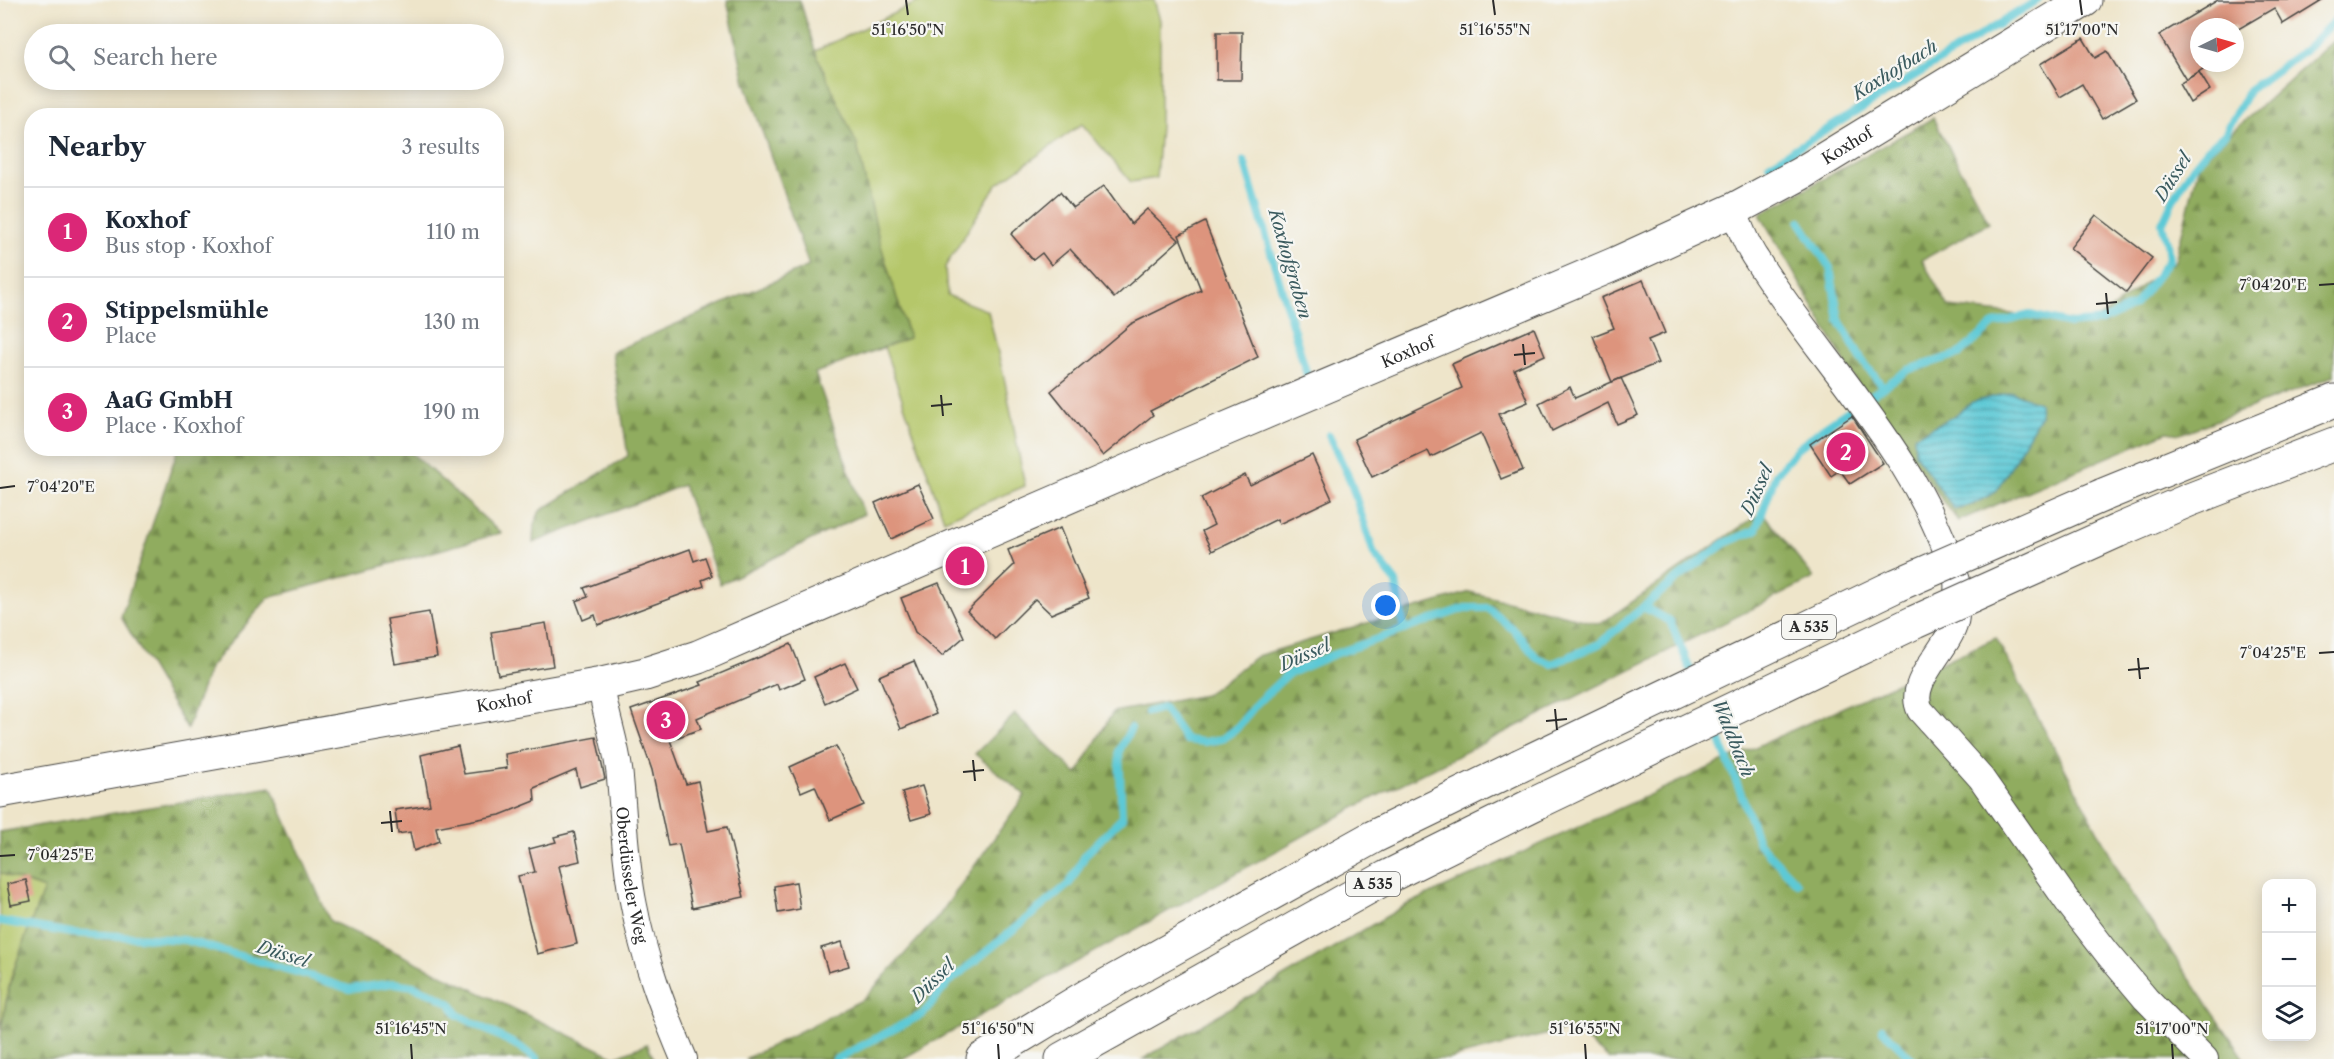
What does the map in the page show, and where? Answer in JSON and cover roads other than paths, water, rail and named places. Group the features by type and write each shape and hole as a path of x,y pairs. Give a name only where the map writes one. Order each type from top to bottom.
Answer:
{"main road":[{"name":"Koxhof","path":"0,791 597,685 645,674 698,657 1606,268 1733,210 1800,174 2085,0"},
{"name":"A 535","path":"983,1059 1089,995 1373,837 1897,585 2103,495 2334,401"},
{"name":"A 535","path":"1062,1059 1387,877 1536,803 1915,622 2117,531 2189,500 2334,444"}],"street":[{"path":"1733,210 1755,258 1876,424 1913,479 1931,515 1958,584 1955,622 1942,649 1919,684 1916,702 1920,710 1981,778 2070,905 2108,954 2146,999 2205,1059"},
{"name":"Oberdüsseler Weg","path":"597,685 603,697 620,775 625,849 645,957 664,1012 684,1059"}],"water":[{"path":"2012,392 2039,403 2040,416 1996,492 1972,505 1954,509 1915,454 1914,436 1954,416 1972,402"}],"waterway":[{"name":"Koxhofbach","path":"1769,165 2038,0"},
{"name":"Düssel","path":"1148,712 1163,708 1186,740 1204,742 1222,739 1236,729 1257,703 1288,674 1332,655 1465,608 1488,608 1515,631 1537,658 1552,664 1599,644 1678,578 1725,543 1756,530 1776,474 1796,450 1823,428 1908,370 1959,354 1994,324 2030,315 2070,324 2102,321 2135,305 2169,260 2162,224 2174,198 2193,167 2225,134 2249,90 2306,49 2334,21"},
{"name":"Koxhofgraben","path":"1244,161 1307,375"},
{"name":"Koxhofbach","path":"1800,222 1830,268 1839,320 1861,359 1883,387"},
{"name":"Koxhofgraben","path":"1329,435 1350,480 1374,554 1396,582 1404,630"},
{"name":"Waldbach","path":"1643,607 1670,621 1693,676"},
{"name":"Waldbach","path":"1714,726 1759,844 1797,883"},
{"name":"Düssel","path":"836,1059 923,1014 948,983 1069,884 1086,854 1122,818 1119,751 1131,728"},
{"name":"Düssel","path":"0,921 71,933 185,940 349,989 394,983 413,986 451,1004 458,1015 520,1047 537,1059"},
{"name":"Waldbach","path":"1882,1029 1912,1059"}],"place":[{"name":"Stippelsmühle","path":"1846,452"},
{"name":"Koxhof","path":"965,566"},
{"name":"AaG GmbH","path":"666,720"}]}
